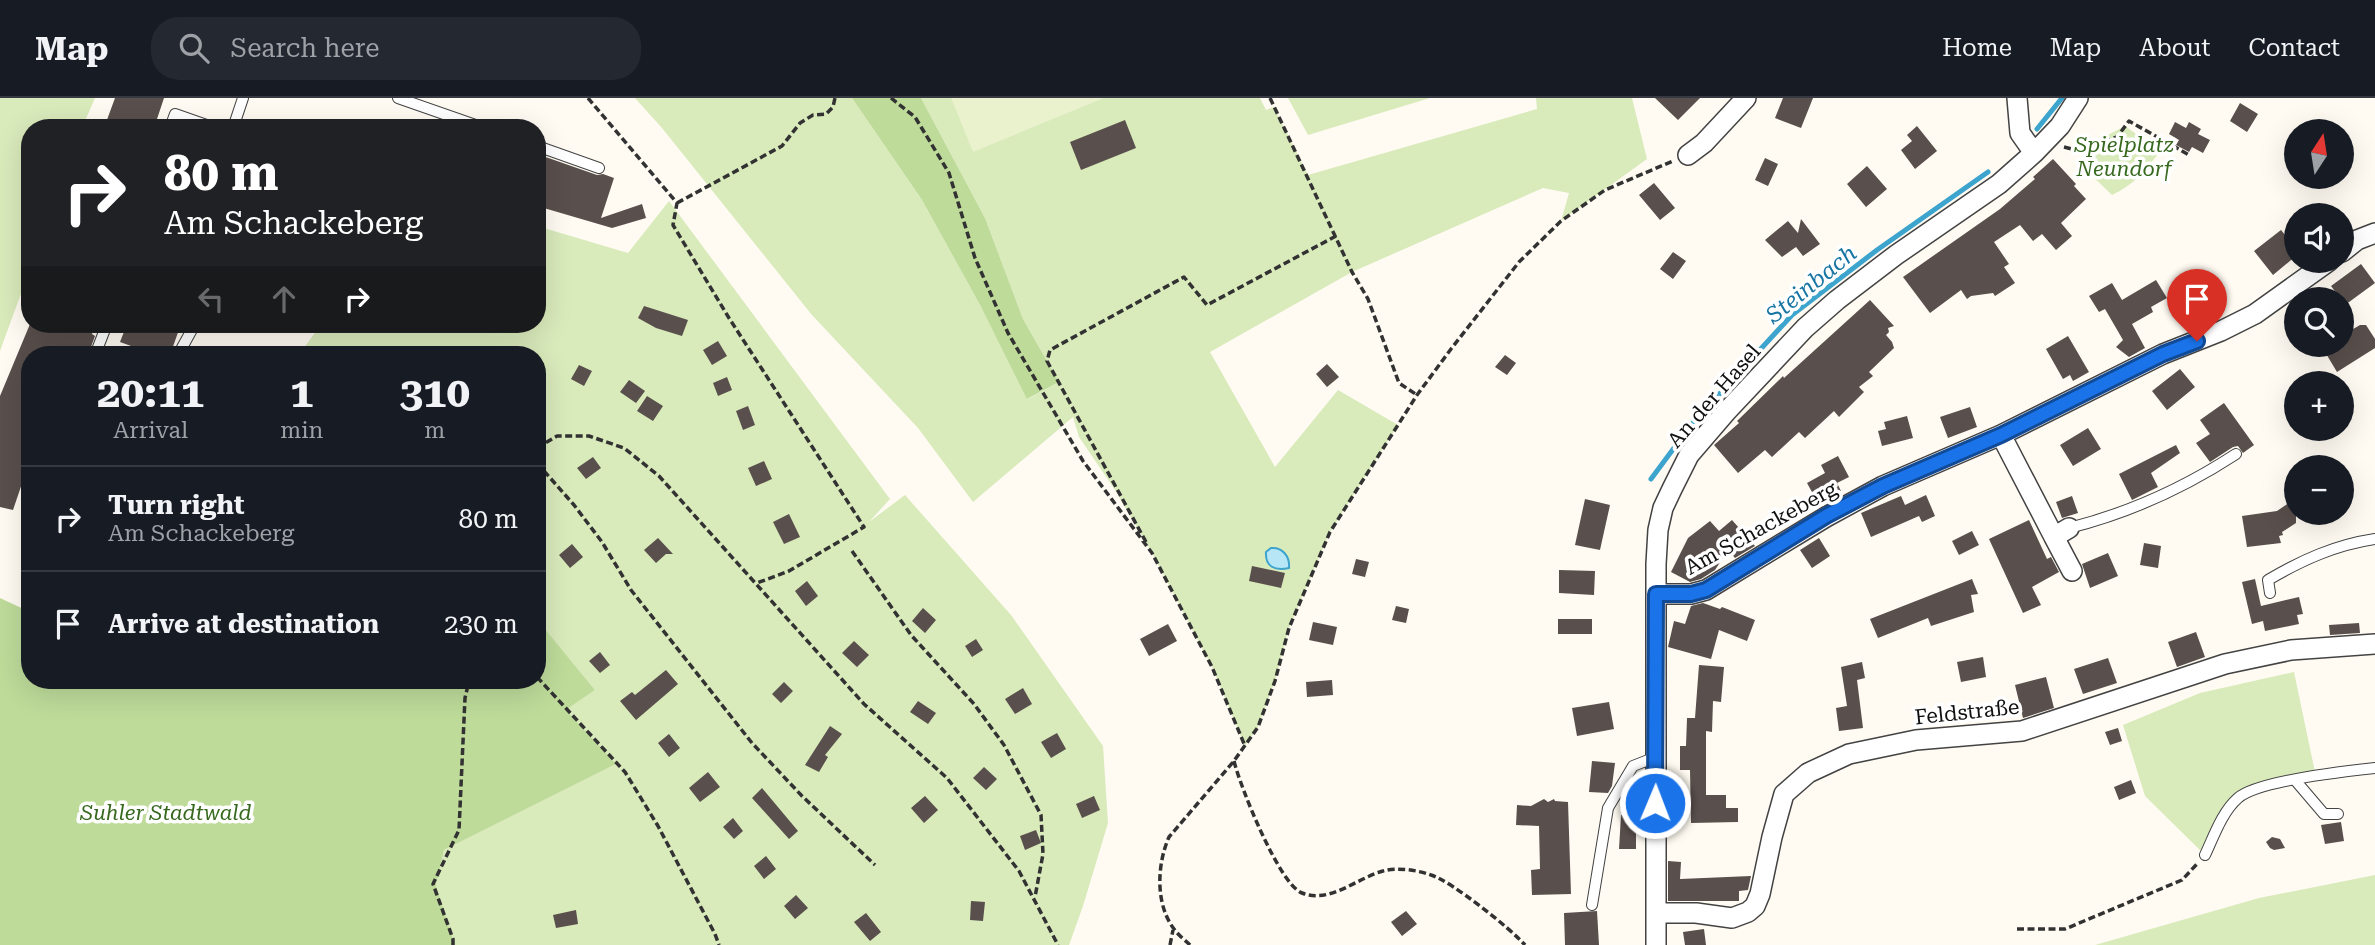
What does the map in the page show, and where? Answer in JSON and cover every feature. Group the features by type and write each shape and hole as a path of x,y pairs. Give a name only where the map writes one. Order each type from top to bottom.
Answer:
{"street":[{"path":"1688,155 1704,143 1746,98"},
{"path":"2017,98 2020,133 2034,153"},
{"name":"An der Hasel","path":"1655,944 1658,530 1663,509 1689,455 1805,328 1896,255 1998,184 2060,126 2078,98"},
{"path":"2354,242 2375,233"},
{"name":"Am Schackeberg","path":"1656,594 1691,594 1706,590 1860,498 2001,435 2163,354 2221,331 2255,314 2312,273"},
{"path":"2001,435 2061,532 2072,571"},
{"name":"Feldstraße","path":"1656,913 1696,913 1732,918 1748,912 1755,906 1760,894 1784,794 1808,773 1849,754 1916,740 2022,731 2225,664 2291,650 2375,644"}],"lane":[{"path":"236,119 243,98"},
{"path":"398,98 424,102 463,119"},
{"path":"174,119 176,114 190,119"},
{"path":"546,149 599,167"},
{"path":"2061,532 2106,519 2174,491 2236,454"},
{"path":"2270,593 2267,580 2295,565 2323,551 2375,539"},
{"path":"1592,905 1608,808 1633,766 1656,757"},
{"path":"2205,855 2224,817 2237,799 2271,784 2375,768"},
{"path":"2295,780 2324,814 2338,814"}],"path":[{"path":"587,98 677,203"},
{"path":"677,203 782,146 800,123 813,114 826,114 833,107 835,98"},
{"path":"891,98 915,117 949,173 975,258 1007,332 1083,461 1152,553"},
{"path":"1270,98 1352,272 1368,299 1399,383 1417,395"},
{"path":"2080,151 2117,137 2129,121 2189,155"},
{"path":"1190,945 1174,929 1164,911 1159,878 1163,851 1169,837 1234,761 1258,727 1275,681 1289,628 1330,532 1417,395 1519,262 1561,221 1605,190 1688,155"},
{"path":"677,203 673,225 729,318 864,527 789,571 757,583"},
{"path":"1245,746 1212,667 1047,360 1050,350 1184,277 1207,305 1336,236"},
{"path":"546,443 558,436 589,436 624,448 659,476 864,704 947,778 1019,871 1058,945"},
{"path":"546,474 602,542 631,590 752,743 802,796 875,865"},
{"path":"852,551 911,635 974,704 1004,745 1041,815 1043,854 1034,900"},
{"path":"546,687 625,772 658,826 719,945"},
{"path":"453,945 433,884 459,830 467,689"},
{"path":"1234,761 1268,845 1284,877 1299,892 1313,896 1340,891 1385,870 1410,870 1433,875 1465,896 1525,945"},
{"path":"2017,929 2065,929 2182,880 2205,855"},
{"path":"1170,945 1174,929"}],"green space":[{"path":"0,98 95,98 86,119 21,119 21,294 0,351"},
{"path":"635,98 852,98 922,200 1028,399 1059,382 1023,319 985,218 921,98 1260,98 1266,110 1274,107 1308,175 1537,109 1536,98 1632,98 1647,159 1561,221 1569,193 1543,188 1352,272 1210,352 1275,467 1338,390 1398,425 1330,532 1289,628 1275,681 1258,727 1245,746 1212,667 1152,553 1115,490 1079,437 1073,417 973,502 918,428 812,315"},
{"path":"852,98 921,98 985,218 1023,319 1059,382 1027,399 980,305 922,200"},
{"path":"951,98 1104,98 973,152"},
{"path":"1288,98 1430,98 1308,135"},
{"name":"Spielplatz Neundorf","path":"2125,126 2160,151 2127,187 2112,195 2085,169 2104,137"},
{"path":"669,201 890,499 869,522 905,495 1011,615 1103,746 1108,823 1069,945 453,945 436,885 444,850 616,764 566,710 595,690 546,630 546,346 305,346 315,333 546,333 546,229 628,253"},
{"name":"Suhler Stadtwald","path":"0,598 21,608 21,689 546,689 546,630 595,690 566,710 616,764 444,850 436,885 453,945 0,945"},
{"path":"2294,672 2316,777 2237,798 2205,855 2145,796 2123,725 2200,693"},
{"path":"2375,875 2375,945 2095,945 2259,898"}],"water":[{"path":"1271,548 1279,549 1285,554 1289,568 1279,569 1269,564 1266,552"}],"building":[{"path":"115,98 164,98 157,119 107,119"},
{"path":"1655,98 1700,98 1678,120"},
{"path":"1783,98 1813,98 1801,128 1775,118"},
{"path":"2240,103 2258,114 2247,132 2230,121"},
{"path":"1125,120 1136,148 1081,170 1070,142"},
{"path":"2175,122 2186,128 2189,122 2201,129 2198,134 2210,140 2203,153 2192,147 2189,152 2176,145 2179,140 2169,134"},
{"path":"1917,126 1937,151 1915,169 1901,150 1912,141 1907,135"},
{"path":"546,157 597,175 614,178 601,218 642,204 646,218 612,228 546,209"},
{"path":"1765,158 1778,164 1768,186 1755,180"},
{"path":"2053,159 2086,199 2061,223 2072,236 2056,250 2042,234 2033,241 2020,225 1994,242 2009,264 2004,267 2015,283 1995,296 1993,293 1967,299 1961,290 1930,313 1903,277 2000,209 2035,179 2033,177"},
{"path":"1867,166 1887,189 1866,207 1847,184"},
{"path":"1654,183 1675,208 1660,220 1639,195"},
{"path":"1801,219 1820,244 1803,256 1796,247 1782,257 1765,240 1788,221 1798,233"},
{"path":"2281,230 2284,234 2284,266 2273,275 2254,251"},
{"path":"1673,252 1686,261 1673,279 1660,269"},
{"path":"2361,264 2375,283 2354,298 2354,287 2331,286 2349,273 2354,273 2354,269"},
{"path":"2156,280 2167,298 2151,307 2153,312 2132,324 2145,348 2129,357 2116,347 2123,340 2105,309 2099,312 2089,296 2112,283 2122,300"},
{"path":"1870,300 1894,326 1888,328 1886,335 1894,348 1869,372 1873,376 1859,387 1864,392 1839,417 1834,411 1805,438 1799,432 1772,457 1765,450 1738,473 1714,445 1739,423 1737,421 1783,376 1784,378"},
{"path":"644,306 688,320 682,336 656,328 638,318"},
{"path":"2366,325 2375,339 2375,348 2336,371 2328,357 2354,357 2354,328"},
{"path":"26,333 92,333 95,336 91,346 21,346 21,486 13,510 0,507 0,396"},
{"path":"124,333 178,333 173,346 131,346 120,342"},
{"path":"2068,336 2089,372 2073,381 2070,375 2063,379 2046,349"},
{"path":"718,341 727,356 712,365 703,350"},
{"path":"1505,355 1516,363 1507,375 1495,367"},
{"path":"1327,364 1339,377 1327,387 1316,374"},
{"path":"579,365 592,371 584,386 571,379"},
{"path":"2180,369 2195,387 2167,410 2152,391"},
{"path":"727,377 732,390 718,396 713,383"},
{"path":"629,380 645,391 636,403 620,392"},
{"path":"647,396 663,406 653,421 637,411"},
{"path":"2224,403 2254,445 2243,453 2238,446 2233,447 2210,462 2196,443 2210,434 2200,420"},
{"path":"748,406 755,425 743,430 736,411"},
{"path":"1970,407 1977,427 1948,438 1940,417"},
{"path":"1907,416 1913,438 1882,446 1878,431 1886,429 1884,422"},
{"path":"2088,428 2101,449 2073,466 2060,445"},
{"path":"2176,445 2180,453 2151,473 2158,487 2132,500 2119,474"},
{"path":"1838,456 1849,477 1837,483 1841,491 1818,503 1807,483 1825,473 1821,465"},
{"path":"593,457 601,468 586,479 577,468"},
{"path":"764,461 772,479 756,486 748,468"},
{"path":"1926,495 1935,516 1922,522 1919,516 1871,537 1861,513 1901,496 1905,505"},
{"path":"2072,496 2078,513 2062,518 2056,502"},
{"path":"1585,499 1610,505 1600,550 1575,545"},
{"path":"2284,506 2284,525 2293,525 2279,536 2281,543 2247,547 2242,516 2277,511"},
{"path":"789,514 800,537 784,544 773,522"},
{"path":"1732,520 1755,546 1735,558 1728,550 1715,570 1701,579 1690,582 1671,572 1688,538 1710,521 1719,531"},
{"path":"2029,520 2047,559 2051,557 2059,572 2032,587 2041,605 2023,613 1989,539"},
{"path":"1972,531 1979,545 1959,555 1952,541"},
{"path":"658,538 673,554 666,554 656,563 644,550"},
{"path":"1819,538 1830,556 1812,568 1800,550"},
{"path":"2144,543 2161,546 2158,568 2140,565"},
{"path":"572,544 583,557 570,568 559,555"},
{"path":"2108,553 2118,576 2090,588 2082,564"},
{"path":"1356,559 1369,562 1365,577 1352,574"},
{"path":"1252,566 1285,573 1281,588 1249,581"},
{"path":"1559,570 1595,571 1594,595 1559,593"},
{"path":"1972,579 1978,594 1971,595 1974,612 1931,626 1928,618 1878,638 1870,619"},
{"path":"2255,579 2261,606 2299,597 2303,614 2297,615 2299,624 2265,631 2263,621 2252,624 2242,582"},
{"path":"807,581 818,596 806,606 795,591"},
{"path":"1703,603 1720,609 1722,607 1755,620 1747,641 1719,630 1711,659 1668,647 1674,621 1685,624 1691,606"},
{"path":"1396,606 1409,609 1406,623 1392,620"},
{"path":"923,608 936,620 925,633 912,621"},
{"path":"1558,619 1592,619 1592,634 1558,634"},
{"path":"1313,622 1337,627 1333,645 1309,640"},
{"path":"2359,623 2360,633 2330,635 2329,625"},
{"path":"1168,624 1177,641 1149,656 1140,639"},
{"path":"2196,632 2205,657 2177,667 2168,642"},
{"path":"976,639 983,650 972,657 965,646"},
{"path":"854,641 869,655 857,667 842,653"},
{"path":"600,652 610,665 600,673 589,661"},
{"path":"1983,657 1986,677 1961,682 1957,662"},
{"path":"2108,658 2117,683 2083,694 2074,669"},
{"path":"1862,662 1865,678 1857,680 1863,728 1839,731 1836,708 1847,706 1841,667"},
{"path":"1699,665 1724,667 1721,702 1713,701 1712,732 1706,731 1706,795 1726,795 1726,808 1738,808 1738,822 1691,823 1690,770 1680,770 1680,746 1686,746 1687,718 1695,718"},
{"path":"666,670 678,684 636,720 620,701 632,692 635,695"},
{"path":"2046,677 2054,708 2023,718 2015,685"},
{"path":"1332,680 1333,695 1307,697 1306,682"},
{"path":"784,682 793,691 781,703 772,694"},
{"path":"1023,688 1032,704 1015,714 1005,699"},
{"path":"918,701 936,713 928,724 910,712"},
{"path":"1609,702 1614,729 1577,736 1572,708"},
{"path":"830,726 842,734 825,755 828,757 819,772 805,765"},
{"path":"2118,728 2122,741 2110,745 2105,732"},
{"path":"1057,733 1066,749 1051,758 1041,742"},
{"path":"669,734 680,748 669,757 658,743"},
{"path":"1592,761 1615,763 1612,786 1608,793 1589,792"},
{"path":"984,767 997,779 986,790 973,778"},
{"path":"708,772 720,787 700,802 689,788"},
{"path":"2131,780 2136,793 2119,800 2114,787"},
{"path":"762,788 798,831 789,839 752,798"},
{"path":"925,796 938,810 924,823 911,808"},
{"path":"1094,796 1100,810 1082,818 1076,804"},
{"path":"1544,799 1548,802 1554,799 1568,802 1571,894 1532,895 1531,870 1540,869 1539,826 1516,825 1517,805 1531,806"},
{"path":"1621,815 1636,815 1636,849 1619,849"},
{"path":"733,818 743,831 734,839 723,827"},
{"path":"2341,822 2344,841 2325,844 2321,825"},
{"path":"1036,830 1041,843 1025,850 1020,836"},
{"path":"2272,837 2280,839 2285,848 2270,848 2266,842"},
{"path":"766,856 776,869 764,879 754,866"},
{"path":"1668,861 1681,862 1680,879 1751,876 1748,890 1739,891 1739,901 1668,901"},
{"path":"796,895 808,908 795,919 784,906"},
{"path":"971,901 985,902 983,921 970,920"},
{"path":"576,910 578,924 556,928 553,915"},
{"path":"1406,911 1417,924 1402,936 1391,922"},
{"path":"1597,911 1599,945 1565,945 1564,913"},
{"path":"866,913 881,932 870,941 854,922"},
{"path":"1704,929 1706,945 1685,945 1683,932"}],"waterway":[{"name":"Steinbach","path":"2037,129 2062,98"},
{"name":"Steinbach","path":"1651,479 1691,425 1792,315 1877,250 1988,172"}],"route":[{"path":"1655,803 1656,594 1691,594 1706,590 1826,516 1883,486 2001,435 2163,354 2197,341"}]}
